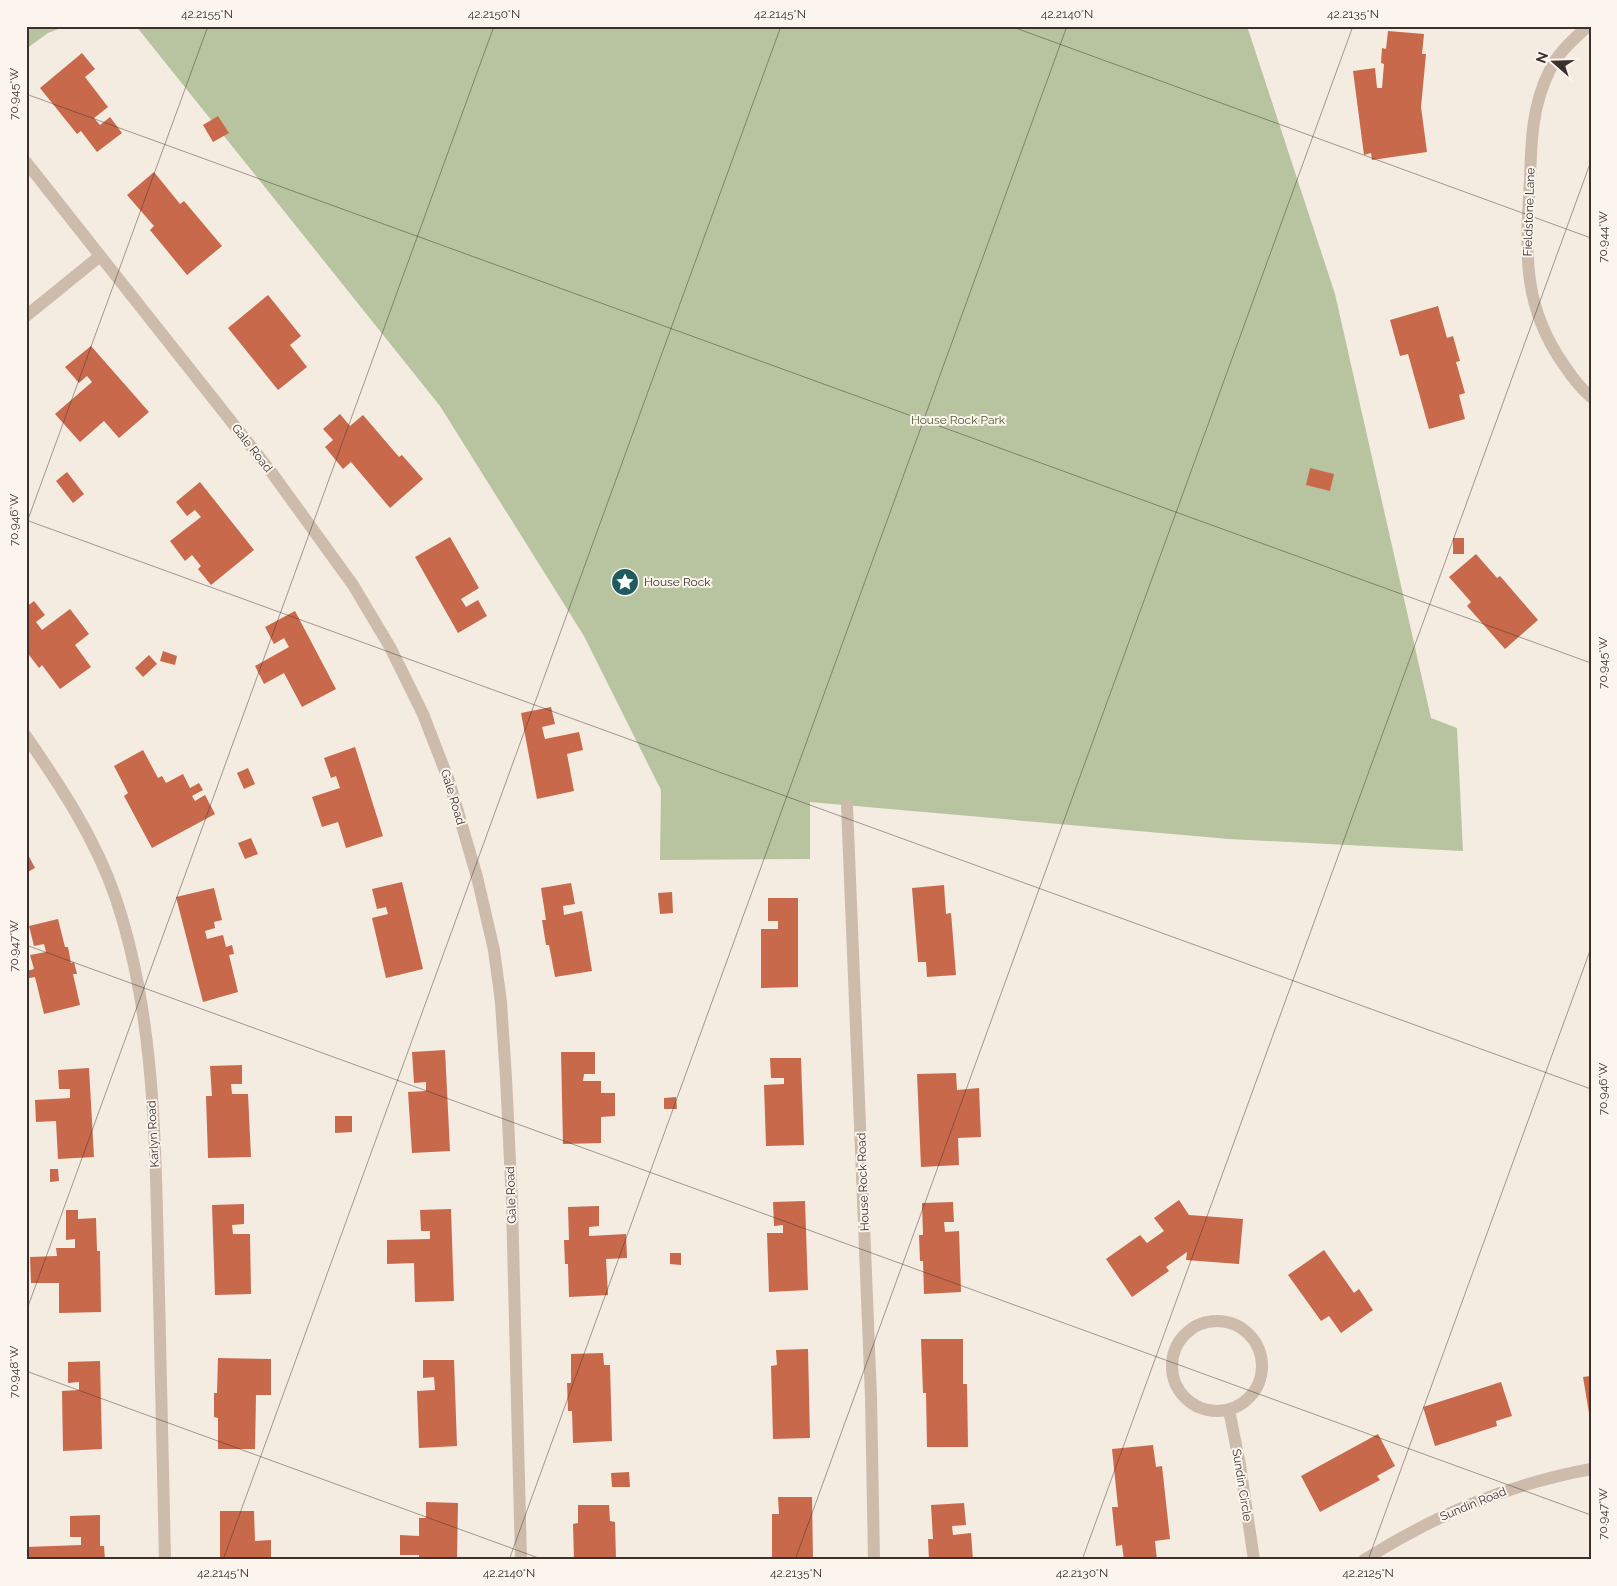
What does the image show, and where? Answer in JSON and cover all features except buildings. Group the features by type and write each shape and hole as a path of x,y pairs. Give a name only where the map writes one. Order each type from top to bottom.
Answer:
{"street":[{"name":"Fieldstone Lane","path":"1588,26 1566,45 1549,71 1539,99 1532,129 1527,243 1528,278 1536,312 1552,348 1581,388 1591,397"},
{"name":"Gale Road","path":"26,162 272,473 353,586 390,647 423,714 449,781 477,877 494,950 501,1002 512,1203 521,1560"},
{"path":"26,316 100,256"},
{"name":"Karlyn Road","path":"26,736 90,835 115,896 133,958 146,1027 157,1215 166,1560"},
{"name":"House Rock Road","path":"847,805 870,1358 874,1560"},
{"path":"1228,1320 1244,1328 1258,1345 1263,1363 1256,1390 1238,1407 1229,1410 1214,1412 1192,1405 1178,1391 1171,1372 1173,1350 1186,1331 1204,1321 1228,1320"},
{"name":"Sundin Circle","path":"1229,1410 1240,1465 1254,1560"},
{"name":"Sundin Road","path":"1364,1560 1402,1536 1459,1508 1511,1489 1591,1469"}],"green space":[{"path":"26,26 66,26 48,33 26,49"},
{"name":"House Rock Park","path":"136,26 1247,26 1335,294 1431,718 1457,728 1463,851 1229,839 810,802 810,859 660,860 661,790 584,636 440,406"}],"place":[{"name":"House Rock","path":"625,582"}]}
